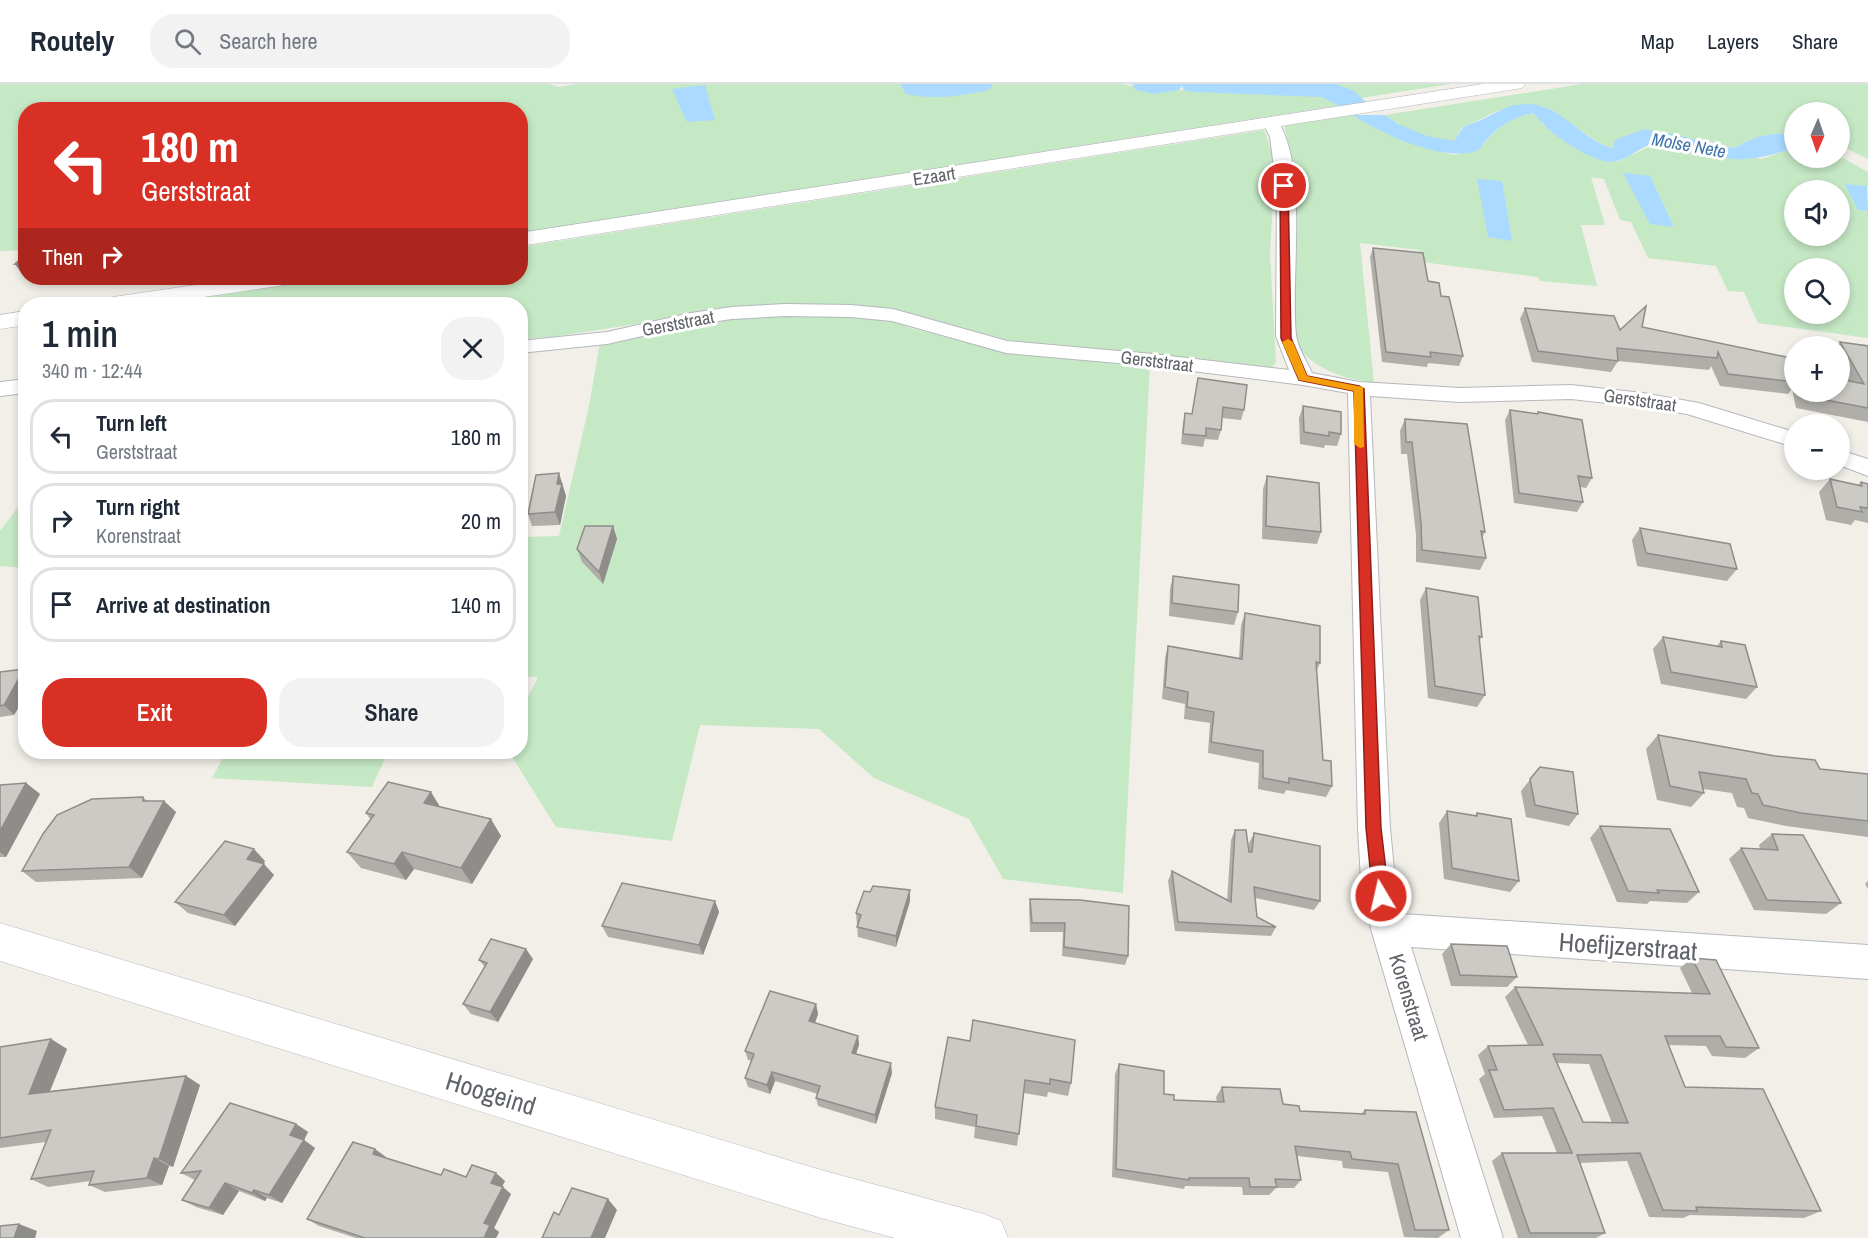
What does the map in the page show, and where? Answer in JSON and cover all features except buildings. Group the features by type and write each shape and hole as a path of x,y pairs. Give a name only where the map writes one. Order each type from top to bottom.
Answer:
{"main road":[{"name":"Ezaart","path":"528,239 1516,84"},
{"path":"159,297 239,285"},
{"path":"0,322 18,319"},
{"name":"Hoogeind","path":"0,942 821,1194 984,1238"}],"street":[{"path":"1271,123 1276,128 1284,164 1286,338 1303,378"},
{"name":"Gerststraat","path":"528,346 607,338 691,319 732,313 851,311 893,315 1006,347 1152,360 1303,378 1359,389 1460,395 1595,394 1691,408 1784,437"},
{"path":"0,389 18,388"},
{"name":"Korenstraat","path":"1359,389 1374,828 1378,880 1388,929 1482,1238"},
{"path":"1850,461 1868,468"},
{"name":"Hoefijzerstraat","path":"1388,929 1868,962"}],"green space":[{"path":"0,84 549,84 558,87 577,84 908,84 908,89 936,94 969,91 995,84 1121,84 1151,89 1305,93 1330,96 1348,104 528,232 528,102 18,102 18,250 0,251"},
{"path":"1316,84 1451,84 1360,98 1343,89"},
{"path":"1582,84 1868,84 1868,159 1850,150 1850,102 1784,102 1784,134 1759,137 1730,148 1644,130 1615,140 1613,148 1593,139 1552,111 1535,105 1498,111 1463,126 1454,141 1436,139 1418,133 1385,115"},
{"path":"1533,113 1543,125 1589,155 1617,162 1657,143 1674,142 1695,148 1761,159 1784,151 1784,168 1850,168 1850,162 1868,172 1868,188 1867,186 1858,210 1868,211 1868,338 1758,323 1744,292 1728,291 1716,266 1648,258 1631,222 1620,220 1604,179 1591,177 1605,225 1581,225 1597,286 1540,281 1538,277 1422,262 1419,250 1360,243 1374,383 1329,371 1310,359 1295,341 1291,153 1284,125 1353,115 1396,138 1453,155 1479,150 1496,131 1510,121","holes":["1623,173 1650,177 1674,227"]},
{"path":"1264,130 1275,162 1270,254 1276,363 1269,370 1008,340 890,308 832,304 793,305 701,314 552,337 528,339 528,297 199,297 281,285 528,285 528,246"},
{"path":"849,315 895,321 910,328 1006,352 1150,363 1123,893 1003,879 969,819 874,778 819,729 700,725 672,841 556,827 513,759 528,759 528,697 538,677 528,676 528,537 559,536 589,406 600,342 740,316"},
{"path":"18,507 18,567 0,566 0,531"},
{"path":"222,759 385,759 372,787 212,778"}],"water":[{"path":"705,85 715,120 687,122 672,89"},
{"path":"1534,104 1557,113 1593,139 1613,148 1615,140 1644,129 1730,148 1759,137 1784,134 1784,151 1761,157 1735,159 1685,145 1659,142 1644,147 1624,159 1609,162 1571,146 1533,113 1502,126 1479,150 1449,153 1414,145 1396,138 1353,115 1385,115 1398,124 1427,136 1454,141 1464,126 1513,105"},
{"path":"1623,173 1650,176 1674,227 1650,224"},
{"path":"1477,179 1502,181 1512,241 1488,237"},
{"path":"1850,184 1867,186 1868,211 1858,210 1850,194"}],"waterway":[{"name":"Molse Nete","path":"913,84 915,88 932,91 980,84"},
{"name":"Molse Nete","path":"1145,84 1154,86 1170,84"},
{"name":"Molse Nete","path":"1193,84 1325,89 1354,103"}],"slow traffic":[{"path":"1288,342 1303,378 1359,389 1360,444"}],"route":[{"path":"1284,186 1286,338 1303,378 1359,389 1374,828 1381,896"}]}
